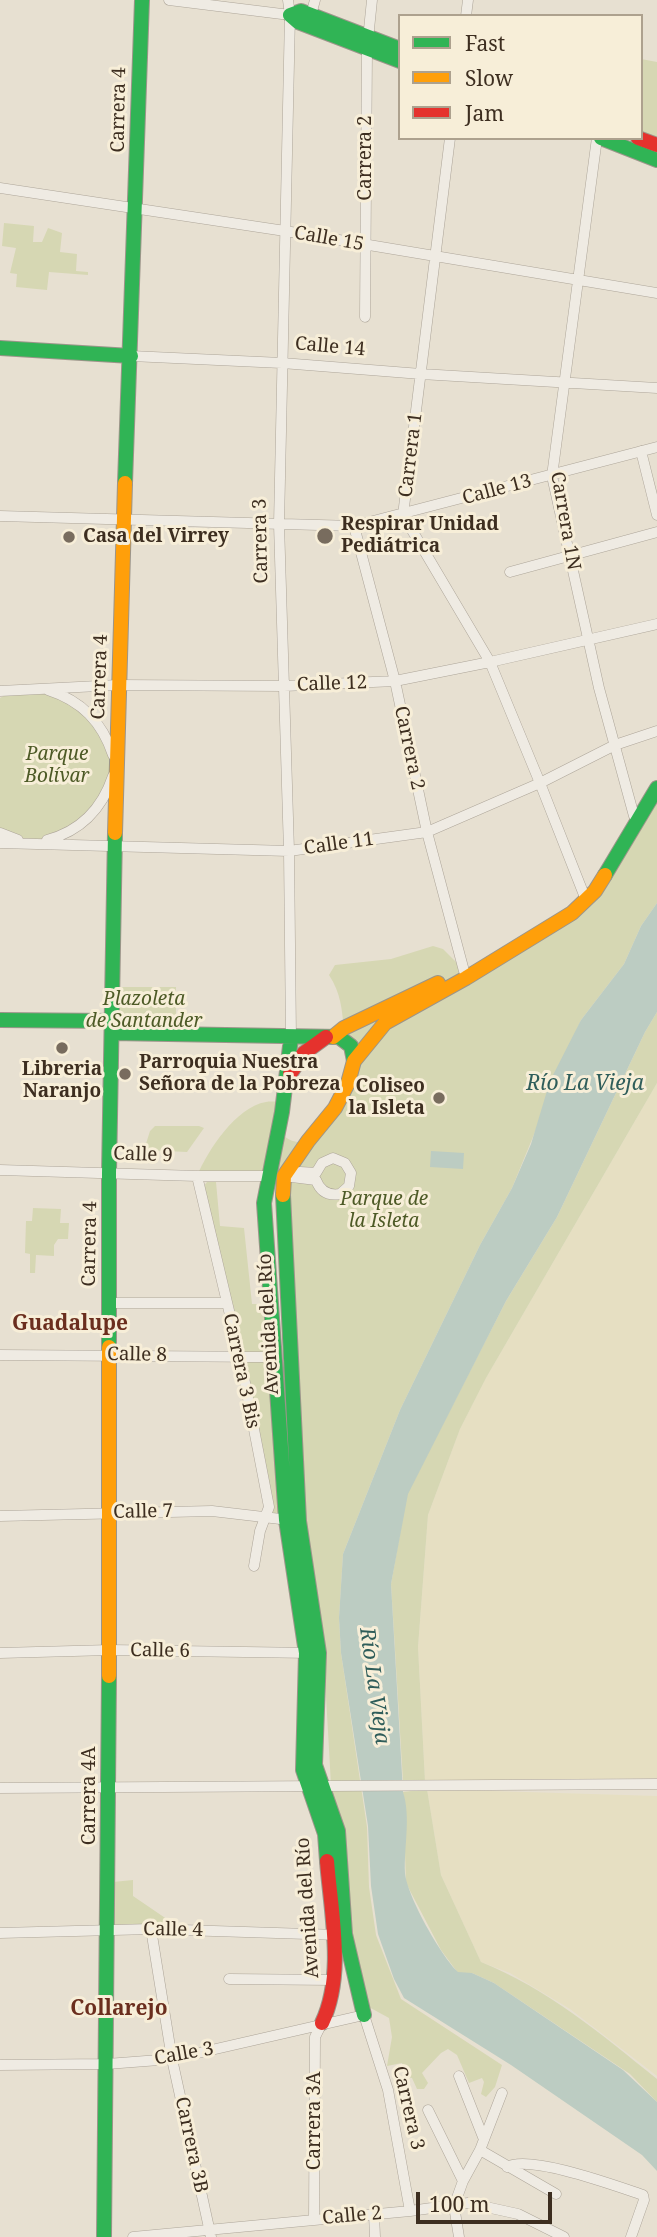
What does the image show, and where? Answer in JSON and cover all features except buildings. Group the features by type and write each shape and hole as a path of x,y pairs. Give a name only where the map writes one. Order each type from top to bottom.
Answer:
{"main road":[{"name":"Carrera 4","path":"108,1355 118,685 142,0"},
{"path":"398,49 367,42 298,22 301,7 367,42 398,60"},
{"path":"604,140 657,160"},
{"name":"Calle 14","path":"0,348 131,356"},
{"name":"Avenida del Río","path":"293,1521 282,1204 284,1176 335,1108 348,1083 354,1061 385,1023 466,978 572,913 593,888 657,774"},
{"name":"Avenida del Río","path":"322,2024 329,2008 339,1935 338,1831 320,1787 315,1765 313,1653 293,1521 274,1357 264,1203 291,1070 304,1053 344,1028 464,971 569,910 595,891 657,788"},
{"path":"0,1020 290,1038 330,1037 349,1044 353,1049 354,1061"},
{"name":"Carrera 3","path":"285,1080 290,1038"},
{"name":"Avenida del Río","path":"282,1119 285,1080"},
{"path":"282,1119 281,1133 290,1140 308,1141"},
{"name":"Calle 9","path":"268,1176 284,1176"},
{"name":"Carrera 4A","path":"104,2237 110,1650 108,1355"},
{"name":"Avenida del Río","path":"339,1935 364,2015"}],"street":[{"path":"169,0 301,7"},
{"name":"Carrera 2","path":"365,317 367,42 372,0"},
{"name":"Carrera 3","path":"290,1038 289,850 279,524 285,231 301,7"},
{"name":"Carrera 1","path":"450,140 403,514 490,662 585,898"},
{"name":"Carrera 1N","path":"599,140 552,476 588,638 634,816"},
{"name":"Calle 15","path":"0,188 285,231 657,293"},
{"name":"Calle 14","path":"131,356 282,363 564,384 657,388"},
{"name":"Calle 13","path":"0,516 354,526 657,447"},
{"path":"641,451 657,515"},
{"name":"Carrera 2","path":"354,526 395,681 427,832 464,971"},
{"path":"510,572 657,532"},
{"name":"Calle 12","path":"0,691 118,685 284,686 395,681 657,624"},
{"path":"0,698 33,688 63,695 89,713 106,737 117,765 103,800 88,819 58,837 35,842 0,833"},
{"name":"Calle 11","path":"0,843 289,850 427,832 540,783 615,745 657,731"},
{"name":"Calle 9","path":"0,1170 268,1176"},
{"name":"Carrera 3 Bis","path":"197,1176 240,1357 268,1507 260,1531 254,1566"},
{"name":"Calle 9","path":"284,1176 316,1177"},
{"path":"108,1303 226,1303"},
{"name":"Calle 8","path":"0,1355 274,1357"},
{"name":"Calle 7","path":"0,1516 212,1511 293,1521"},
{"name":"Calle 6","path":"0,1653 110,1650 313,1653"},
{"path":"0,1788 657,1784"},
{"name":"Calle 4","path":"0,1933 150,1929 339,1935"},
{"name":"Carrera 3B","path":"150,1929 172,2059 210,2234"},
{"path":"229,1979 334,1980"},
{"name":"Carrera 3","path":"364,2015 388,2090 410,2211"},
{"name":"Calle 3","path":"0,2065 107,2064 172,2059 364,2015"},
{"name":"Carrera 3A","path":"314,2220 315,2037 322,2024"},
{"path":"459,2076 483,2137"},
{"path":"471,2237 459,2235 454,2206 502,2093"},
{"name":"Carrera 3","path":"428,2110 463,2182"},
{"path":"480,2150 556,2194"},
{"path":"507,2167 527,2163 590,2178 643,2195 644,2200 631,2237"},
{"name":"Calle 2","path":"133,2237 210,2234 468,2203 517,2214 564,2237"},
{"path":"374,2214 375,2237"}],"shaded area":[{"path":"657,1083 657,1778 425,1781 418,1647 428,1515 460,1429 486,1378"},
{"path":"427,1789 657,1796 657,2076 570,2009 510,1973 481,1962 441,1875"}],"green space":[{"path":"643,59 657,62 657,138 643,133"},
{"path":"4,223 34,226 33,242 42,242 48,228 62,233 60,252 77,254 76,271 88,272 88,275 49,272 47,290 16,287 17,274 10,273 16,248 2,246"},
{"name":"Parque Bolívar","path":"48,690 89,713 117,765 96,810 46,840 20,840 0,833 0,698 9,693"},
{"name":"Parque de la Isleta","path":"657,788 657,903 641,926 624,964 581,1020 512,1188 480,1245 400,1410 343,1554 339,1618 341,1653 367,1827 369,1887 376,1935 401,1999 502,2065 495,2087 486,2097 481,2094 484,2082 482,2078 469,2083 457,2055 448,2049 422,2073 428,2083 424,2089 417,2089 412,2078 406,2077 402,2063 387,2066 392,2037 389,2018 367,2006 348,1936 344,1850 331,1785 325,1678 299,1521 284,1176 197,1176 224,1131 244,1112 268,1102 283,1102 291,1038 328,1037 291,1070 284,1136 289,1139 304,1142 352,1070 340,1002 329,975 335,965 391,959 433,946 443,949 464,970 554,919 572,913"},
{"name":"Plazoleta de Santander","path":"113,987 176,987 176,1035 112,1033"},
{"path":"657,1012 657,1083 486,1378 460,1429 428,1515 418,1647 425,1781 403,1781 391,1584 407,1494 506,1301 557,1217"},
{"path":"155,1126 204,1128 187,1152 144,1150 150,1131"},
{"path":"207,1182 216,1182 220,1226 244,1228 252,1304 271,1304 286,1520 265,1518 268,1507 200,1191"},
{"path":"33,1208 61,1209 60,1223 69,1223 68,1239 58,1239 54,1245 54,1256 36,1255 35,1273 30,1273 30,1254 25,1253 26,1221 32,1221"},
{"path":"427,1789 441,1875 481,1962 551,1999 657,2079 657,2102 630,2074 494,1983 472,1973 458,1973 441,1950 406,1883 403,1792"},
{"path":"133,1880 133,1896 177,1926 110,1927 113,1882"}],"water":[{"name":"Río La Vieja","path":"657,903 657,1012 557,1217 506,1301 408,1494 391,1584 403,1792 407,1811 405,1873 418,1910 443,1953 458,1972 472,1973 494,1983 623,2070 657,2102 657,2171 642,2155 511,2065 404,1998 394,1979 378,1934 371,1886 368,1826 341,1653 339,1618 343,1554 400,1410 480,1245 512,1188 531,1144 550,1081 581,1020 624,964 641,926"},
{"path":"431,1151 464,1153 463,1169 430,1167"}],"traffic: fast":[{"path":"125,483 142,0"},
{"path":"290,15 301,11 398,48"},
{"path":"290,15 298,22 398,60"},
{"path":"606,140 657,160"},
{"path":"0,348 131,356"},
{"path":"605,875 657,788"},
{"path":"109,1347 115,833"},
{"path":"0,1020 112,1021"},
{"path":"112,1033 339,1037 351,1046 354,1061"},
{"path":"291,1038 282,1112 264,1203 286,1520 306,1653 303,1770 325,1834 327,1861"},
{"path":"283,1195 299,1521 319,1653 315,1765 338,1831 345,1934 364,2015"},
{"path":"104,2237 109,1676"}],"traffic: slow":[{"path":"115,833 125,483"},
{"path":"283,1195 284,1176 335,1108 348,1083 354,1061 385,1023 466,978 572,913 595,891 605,875"},
{"path":"333,1037 344,1028 438,983"},
{"path":"109,1347 109,1676"}],"traffic: jam":[{"path":"643,140 657,145"},
{"path":"290,1074 304,1053 326,1037"},
{"path":"322,2023 329,2004 335,1964 327,1861"}],"place":[{"name":"Respirar Unidad Pediátrica","path":"325,536"},
{"name":"Casa del Virrey","path":"69,537"},
{"name":"Libreria Naranjo","path":"62,1048"},
{"name":"Parroquia Nuestra Señora de la Pobreza","path":"125,1074"},
{"name":"Coliseo la Isleta","path":"439,1098"}],"district":[{"name":"Guadalupe","path":"70,1324"},
{"name":"Collarejo","path":"119,2009"}]}
